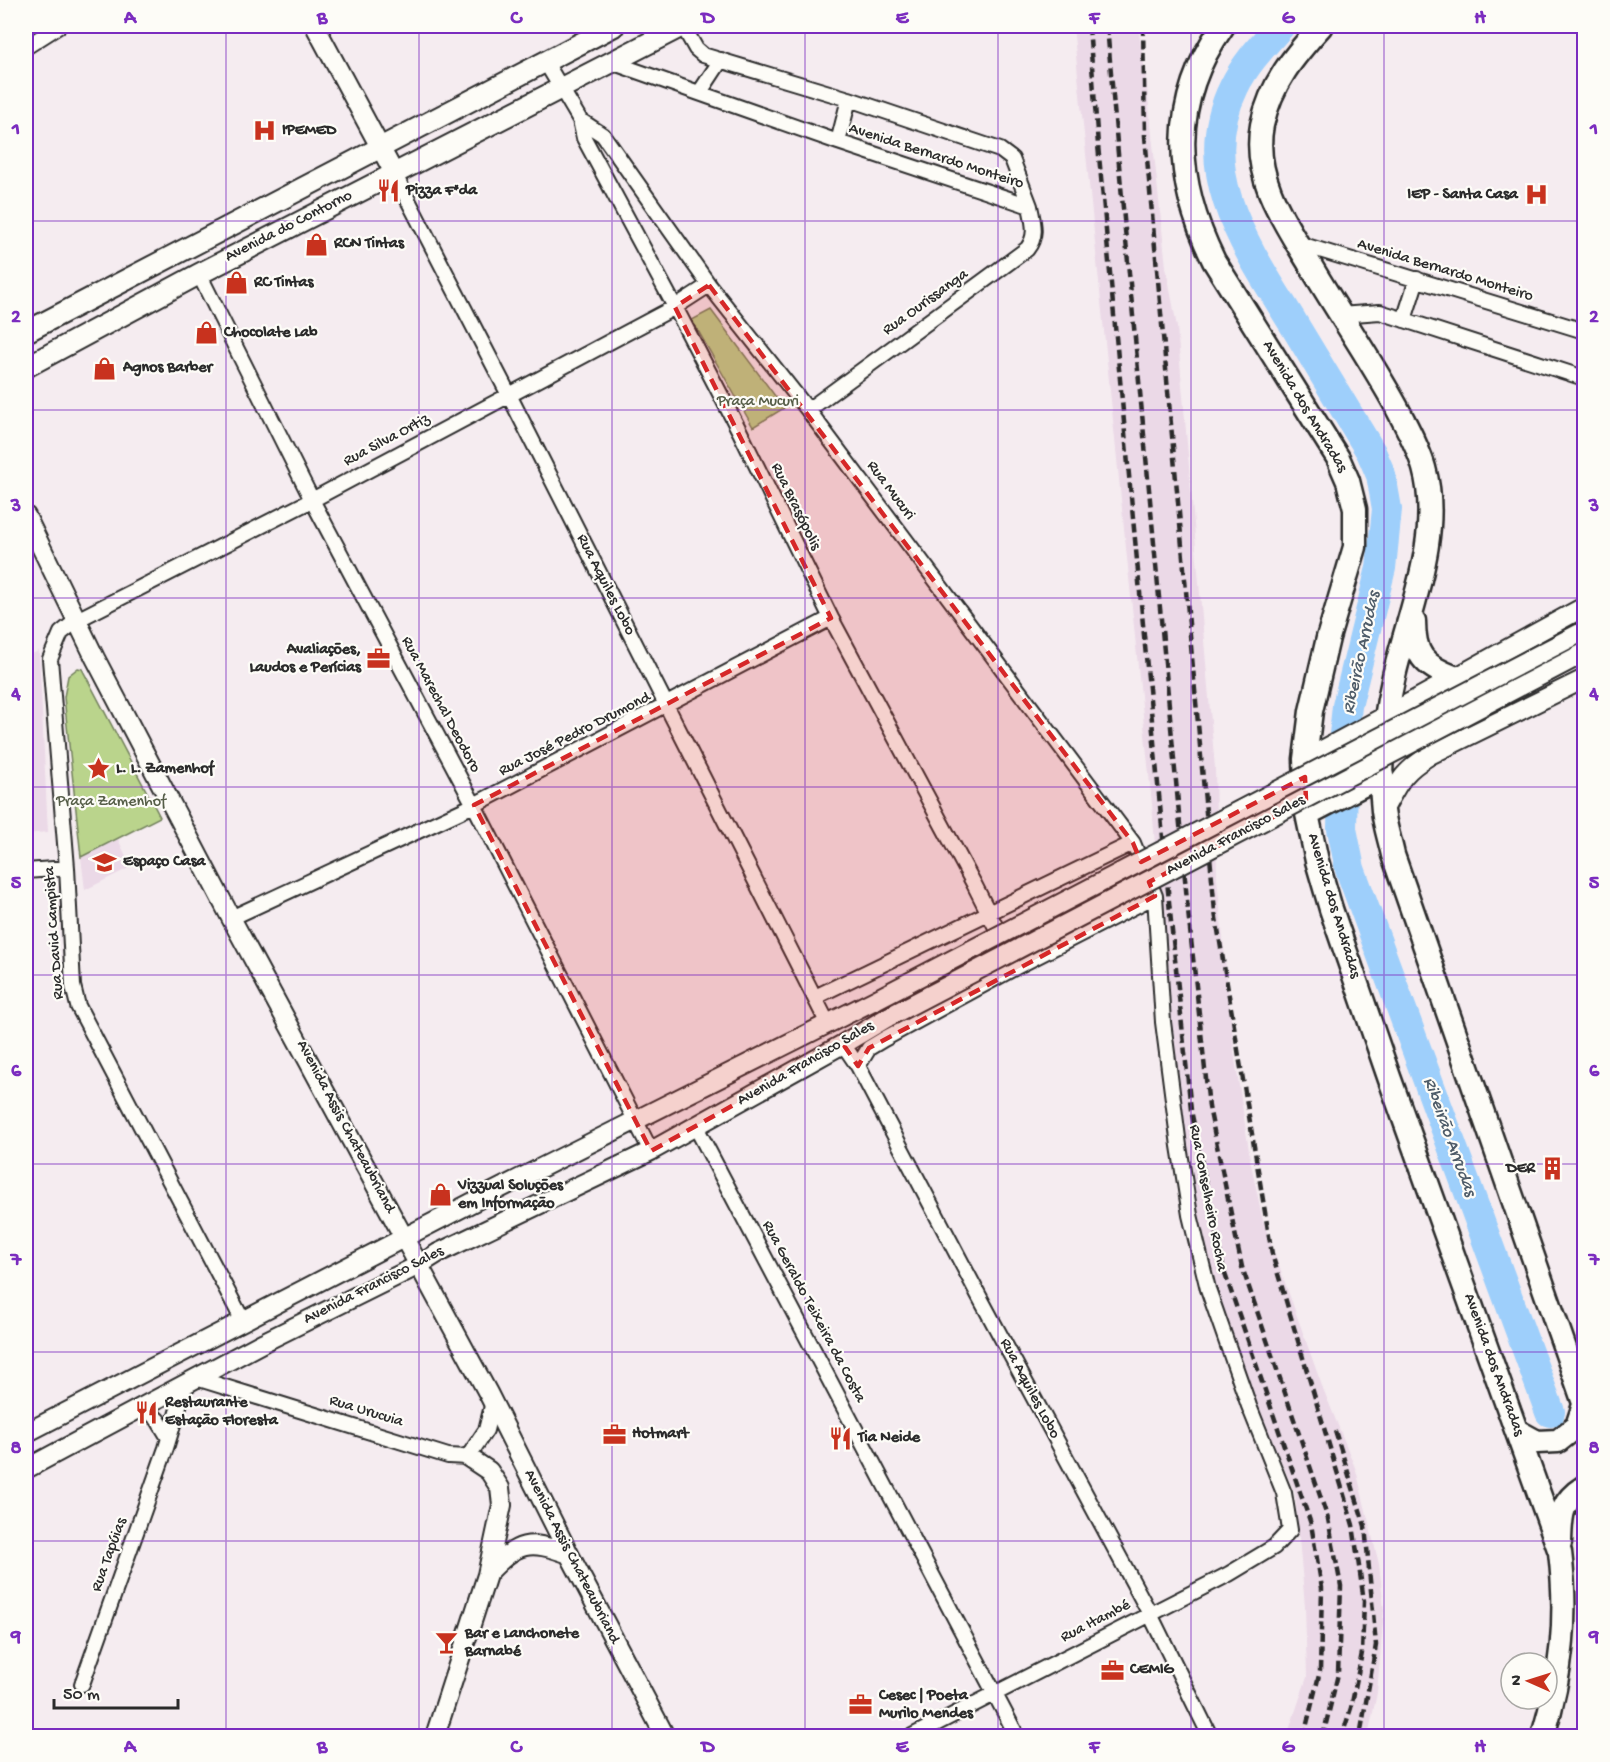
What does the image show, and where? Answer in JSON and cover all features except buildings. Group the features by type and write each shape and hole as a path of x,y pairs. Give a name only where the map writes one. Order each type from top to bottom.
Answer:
{"main road":[{"name":"Avenida do Contorno","path":"26,332 614,26"},
{"name":"Avenida do Contorno","path":"26,367 199,274 683,26"},
{"name":"Avenida dos Andradas","path":"1223,26 1203,59 1193,84 1186,112 1183,141 1184,171 1189,200 1200,233 1214,261 1338,458 1348,481 1355,509 1355,547 1328,638 1311,711 1310,756 1316,809 1317,861 1331,909 1389,1077 1560,1552 1564,1583 1563,1652 1543,1737"},
{"path":"1321,26 1293,57 1268,102 1262,127 1264,176 1271,198 1296,243 1383,384 1413,438 1424,468 1429,501 1426,555 1395,675 1381,719 1372,779 1383,811 1393,855 1584,1404 1577,1426 1558,1441 1537,1442 1517,1431"},
{"path":"1414,602 1414,627 1419,654 1436,670 1454,677"},
{"path":"1316,809 1372,779"},
{"path":"1560,1552 1561,1515 1566,1501 1584,1487"}],"street":[{"path":"26,47 59,26"},
{"name":"Rua Aquiles Lobo","path":"315,26 509,395 828,1024"},
{"name":"Avenida Bernardo Monteiro","path":"683,26 699,52 1000,150 1012,159 1030,206"},
{"path":"700,92 720,60"},
{"name":"Rua Brasópolis","path":"545,61 580,120 584,138 740,432 831,618 1016,967"},
{"name":"Avenida Bernardo Monteiro","path":"611,62 838,142 1030,206"},
{"path":"838,142 849,99"},
{"name":"Rua Mucuri","path":"580,120 603,135 709,285 808,410 1133,843 1155,896"},
{"name":"Rua Ourissanga","path":"808,410 1027,249 1033,242 1035,233 1030,206"},
{"name":"Avenida Bernardo Monteiro","path":"1296,243 1584,332"},
{"name":"Rua Marechal Deodoro","path":"199,274 312,500 474,805 651,1151"},
{"path":"1404,320 1417,279"},
{"name":"Rua Silva Ortiz","path":"77,620 312,500 675,307 709,285"},
{"path":"1340,315 1380,312 1584,378"},
{"name":"Avenida Assis Chateaubriand","path":"26,516 77,620 231,918 493,1402 569,1554 665,1737"},
{"path":"1310,756 1584,607"},
{"name":"Rua José Pedro Drumond","path":"231,918 474,805 831,618"},
{"name":"Rua David Campista","path":"77,620 61,633 50,659 67,868 73,986 78,1006 243,1320"},
{"name":"Avenida Francisco Sales","path":"26,1433 243,1320 877,999 1584,631"},
{"path":"1528,637 1526,647 1528,661 1535,674 1559,692"},
{"name":"Avenida Francisco Sales","path":"26,1469 191,1380 491,1227 651,1151 888,1017 1584,653"},
{"path":"1491,658 1504,661 1516,672 1522,686 1520,702 1512,716"},
{"path":"1383,811 1401,777 1409,768 1430,755 1584,679"},
{"path":"815,997 1133,843"},
{"path":"26,871 67,868"},
{"name":"Avenida Francisco Sales","path":"858,1066 869,1048 1016,967 1155,896"},
{"name":"Rua Conselheiro Rocha","path":"1155,896 1163,1022 1190,1215 1212,1299 1249,1406 1284,1493 1290,1530"},
{"name":"Rua Aquiles Lobo","path":"843,1044 858,1066 978,1296 1150,1614 1210,1737"},
{"name":"Rua Geraldo Teixeira da Costa","path":"696,1127 1017,1737"},
{"name":"Rua Tapúias","path":"82,1684 191,1380"},
{"name":"Rua Urucuia","path":"191,1380 448,1456 468,1457"},
{"path":"435,1737 487,1575 502,1505 500,1488 489,1471 468,1457 486,1430 493,1402"},
{"path":"143,1406 158,1420 169,1438"},
{"name":"Rua Itambé","path":"912,1737 1228,1574 1274,1547 1290,1530"},
{"path":"487,1575 504,1556 522,1545 546,1546 569,1554"}],"highlighted area":[{"path":"709,285 1133,843 1141,862 1305,777 1306,800 1149,882 1155,896 869,1048 858,1066 843,1044 651,1151 474,805 831,618 675,307"}],"shaded area":[{"path":"1073,26 1138,26 1146,78 1166,267 1177,327 1215,768 1217,878 1235,1059 1251,1164 1263,1221 1322,1386 1356,1470 1379,1564 1384,1610 1377,1693 1368,1736 1287,1736 1307,1677 1305,1606 1295,1493 1252,1395 1216,1290 1195,1214 1180,1110 1164,969 1152,804"},
{"path":"39,651 48,832 26,834 26,656"},
{"name":"Espaço Casa","path":"118,839 131,867 85,890 81,857"}],"green space":[{"name":"Praça Mucuri","path":"711,310 784,408 753,427 692,320"},
{"name":"Praça Zamenhof","path":"78,668 82,669 160,817 81,857 64,697 68,676"}],"waterway":[{"name":"Ribeirão Arrudas","path":"1280,26 1249,63 1234,87 1222,119 1219,150 1222,181 1231,211 1244,240 1371,452 1381,475 1387,509 1381,568 1347,706 1344,735 1342,829 1350,869 1550,1412"}],"railway":[{"path":"1089,26 1098,145 1170,912 1191,1110 1224,1271 1311,1524 1322,1588 1320,1671 1304,1736"},
{"path":"1107,26 1188,911 1209,1107 1242,1267 1328,1519 1341,1586 1338,1674 1323,1736"},
{"path":"1143,26 1145,136 1215,912 1272,1254 1353,1525 1364,1601 1362,1653 1351,1708 1342,1736"},
{"path":"1335,1431 1365,1526 1376,1645 1360,1736"}],"place":[{"name":"IPEMED","path":"264,131"},
{"name":"Pizza F*da","path":"388,191"},
{"name":"IEP - Santa Casa","path":"1536,195"},
{"name":"RCN Tintas","path":"316,244"},
{"name":"RC Tintas","path":"236,283"},
{"name":"Chocolate Lab","path":"206,333"},
{"name":"Agnos Barber","path":"105,368"},
{"name":"Avaliações, Laudos e Perícias","path":"379,659"},
{"name":"L. L. Zamenhof","path":"98,769"},
{"name":"Espaço Casa","path":"105,862"},
{"name":"DER","path":"1553,1169"},
{"name":"Vizzual Soluções em Informação","path":"440,1195"},
{"name":"Restaurante Estação Floresta","path":"147,1412"},
{"name":"Hotmart","path":"614,1434"},
{"name":"Tia Neide","path":"840,1438"},
{"name":"Bar e Lanchonete Barnabé","path":"447,1643"},
{"name":"CEMIG","path":"1112,1670"},
{"name":"Cesec | Poeta Murilo Mendes","path":"861,1705"}]}
